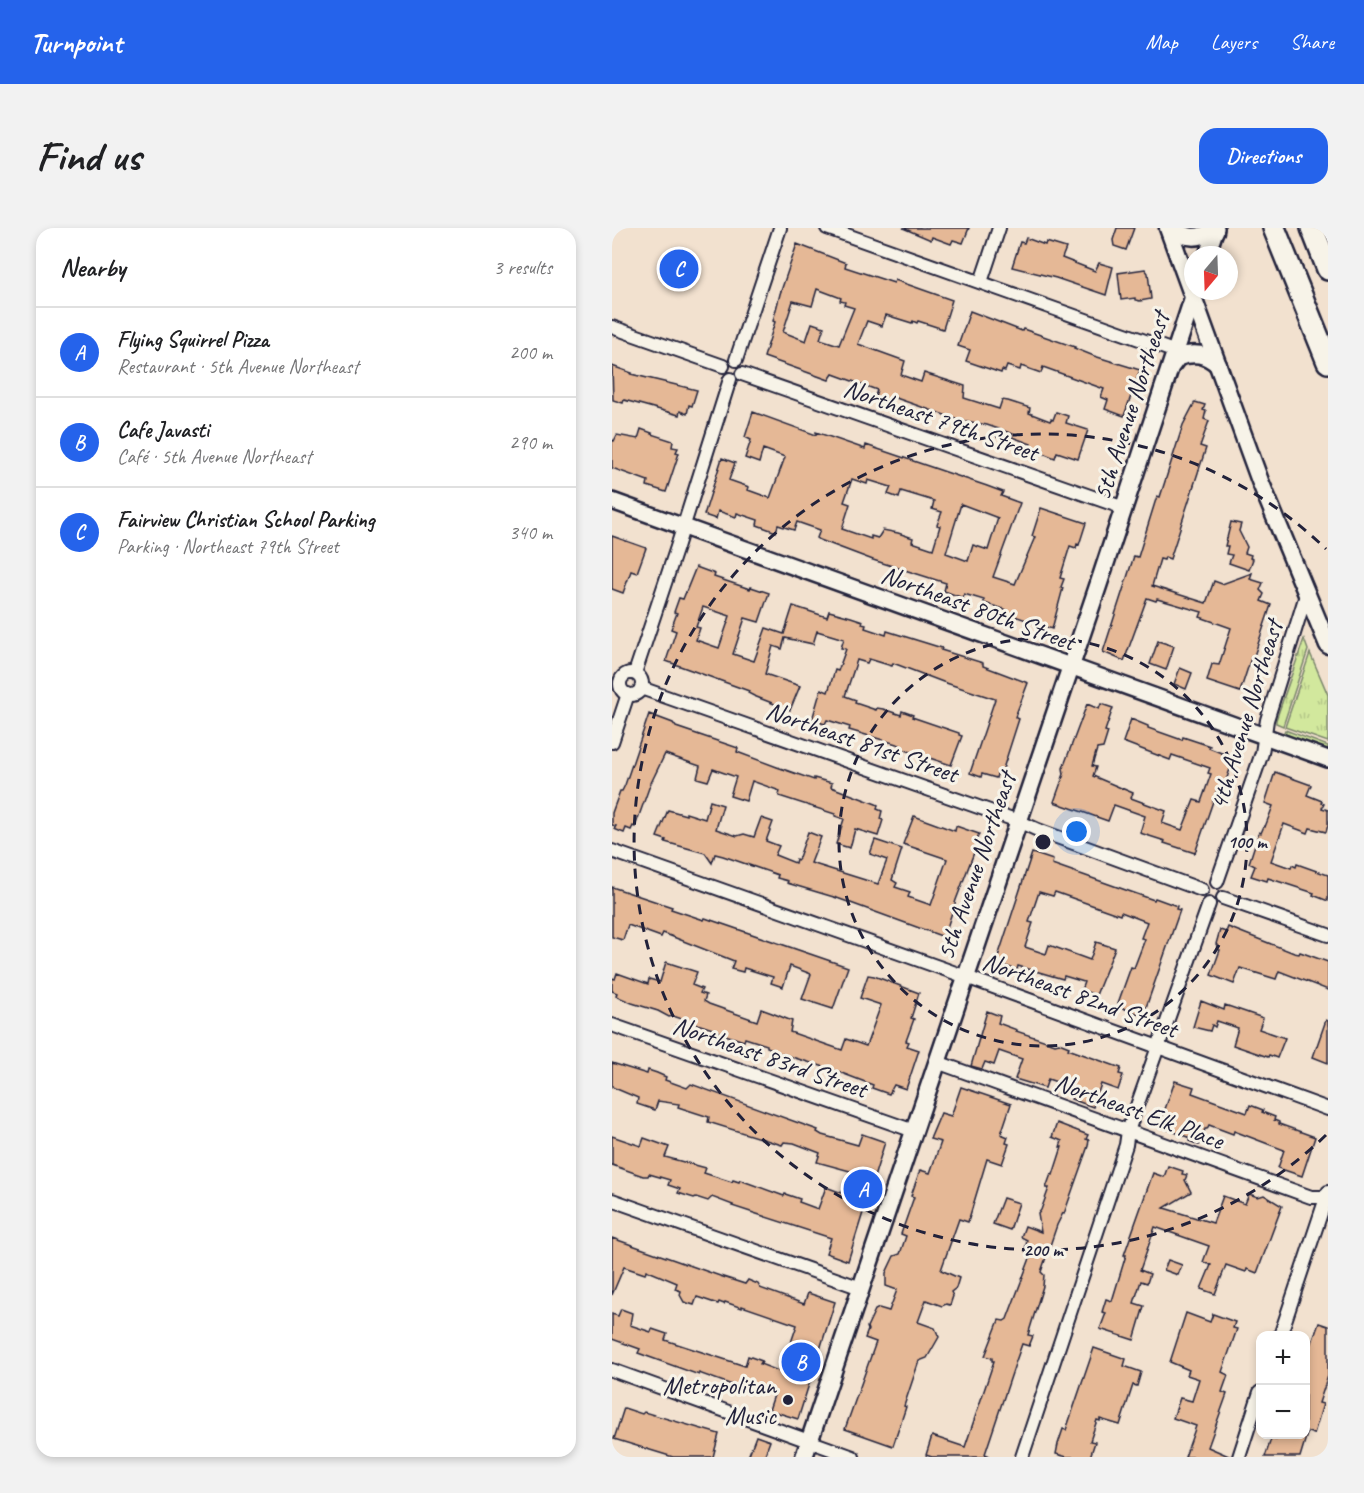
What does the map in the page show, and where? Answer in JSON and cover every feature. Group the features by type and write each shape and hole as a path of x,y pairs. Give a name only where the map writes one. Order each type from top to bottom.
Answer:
{"highway":[{"path":"1274,228 1328,362"},
{"path":"1312,228 1328,269"}],"main road":[{"path":"1169,228 1194,238 1215,230"},
{"path":"1169,228 1184,267"},
{"name":"5th Avenue Northeast","path":"807,1449 1192,300"},
{"path":"1196,300 1260,481 1328,645"},
{"path":"1174,358 1195,354 1211,358 1218,365"}],"street":[{"path":"736,360 780,228"},
{"path":"827,228 981,282 1174,358"},
{"path":"981,282 999,228"},
{"path":"1210,246 1215,230"},
{"path":"612,327 723,366"},
{"path":"723,366 729,360 736,360 741,364 742,374 730,379"},
{"path":"723,366 724,373 730,379"},
{"name":"Northeast 79th Street","path":"742,374 1124,508"},
{"path":"635,673 730,379"},
{"name":"Northeast 80th Street","path":"612,501 1328,759"},
{"name":"4th Avenue Northeast","path":"1217,882 1262,753 1267,720 1306,595"},
{"path":"635,673 641,679 641,688 636,694 628,694 622,690 617,678 635,673"},
{"name":"Northeast 81st Street","path":"641,688 1018,821 1038,831 1202,890"},
{"path":"612,742 628,694"},
{"name":"Northeast 82nd Street","path":"612,851 1328,1109"},
{"path":"1208,882 1217,882 1224,888 1224,898 1217,904 1209,904 1203,899 1202,890 1208,882"},
{"path":"1224,898 1328,935"},
{"path":"1022,1457 1122,1156 1128,1131 1209,904"},
{"name":"Northeast 83rd Street","path":"612,1026 914,1131"},
{"name":"Northeast Elk Place","path":"937,1062 1311,1197 1327,1196"},
{"path":"1281,1331 1327,1196"},
{"path":"612,1200 861,1288"},
{"path":"612,1370 807,1449 853,1457"},
{"path":"1239,1457 1256,1404"}],"green space":[{"path":"1304,639 1308,650 1283,726 1276,723 1276,720"},
{"path":"1310,653 1328,695 1328,742 1285,727"},
{"path":"1285,730 1328,746 1328,750 1283,734"}],"building":[{"path":"903,228 969,228 963,243 953,240 951,244 932,237 931,240"},
{"path":"1117,228 1134,228 1126,250 1114,246 1113,240"},
{"path":"1026,238 1045,245 1046,242 1066,248 1062,258 1095,271 1099,263 1113,267 1106,295 1056,278 1012,267 1020,242 1024,243"},
{"path":"797,244 846,263 845,267 894,283 895,280 952,300 943,329 918,321 912,323 886,315 882,326 867,321 858,344 905,361 901,375 921,382 924,373 965,386 964,398 999,409 1002,400 1008,401 1030,408 1029,413 1050,421 1053,420 1056,412 1068,416 1066,423 1088,430 1078,459 1057,452 1055,458 1030,448 1031,444 1012,437 1013,434 987,425 956,419 893,397 891,402 875,396 877,390 833,374 829,380 764,357 775,322 773,321","holes":["817,289 841,298 840,301 845,302 844,305 854,308 839,345 820,339 824,327 812,323 806,341 783,332 793,301 812,306"]},
{"path":"1145,269 1148,273 1151,299 1121,300 1118,273"},
{"path":"970,311 1022,331 1023,329 1075,347 1094,356 1140,370 1124,416 1105,409 1108,400 1101,397 1104,389 1043,367 1041,373 1021,366 1020,370 1007,366 1001,373 966,361 970,350 958,346"},
{"path":"612,366 631,374 697,390 692,406 689,405 687,414 680,411 679,415 624,400 623,403 613,400"},
{"path":"1195,402 1205,405 1204,419 1209,421 1200,446 1206,448 1170,559 1165,557 1164,560 1160,559 1152,586 1206,603 1214,581 1222,584 1252,573 1250,579 1263,583 1260,590 1264,594 1261,601 1271,605 1240,692 1207,681 1212,664 1219,665 1231,628 1200,617 1202,612 1147,598 1124,661 1103,652 1134,556 1138,557 1183,425"},
{"path":"753,412 816,435 816,432 865,449 866,445 1003,492 1001,496 1020,503 993,577 1015,584 1035,537 1032,536 1041,508 1086,523 1079,545 1077,544 1076,548 1070,546 1060,578 1064,579 1061,587 1063,588 1052,629 1006,613 1007,610 984,603 984,600 964,594 963,598 944,591 946,583 873,560 820,540 817,538 820,530 797,522 794,530 778,525 776,532 757,525 758,520 737,513 736,517 718,511 716,519 704,515 722,458 735,463 729,480 770,498 785,457 763,449 759,463 745,458 751,440 745,437","holes":["852,479 867,484 868,480 891,487 888,494 899,498 901,491 934,501 932,509 942,512 933,549 912,542 913,538 898,533 883,530 878,538 871,536 871,539 842,529 850,504 844,502","961,504 998,518 988,550 973,545 968,561 946,553"]},
{"path":"641,429 673,441 672,447 678,448 676,452 679,453 666,492 647,486 648,481 612,468 612,440 614,441 617,435 638,439"},
{"path":"1231,522 1241,524 1239,531 1247,547 1245,553 1251,555 1250,558 1253,559 1249,570 1229,563 1232,555 1226,554 1228,546 1225,546"},
{"path":"612,536 646,548 637,573 631,571 623,593 612,589"},
{"path":"696,567 715,574 714,577 769,593 759,622 745,618 733,654 754,661 766,628 784,634 793,606 827,617 829,611 851,617 863,621 865,628 886,635 887,631 942,648 941,650 983,663 983,666 1028,683 1015,717 1019,719 1002,772 998,771 996,778 982,774 981,777 970,773 995,699 893,663 892,666 869,659 867,663 857,660 845,696 856,700 855,703 876,710 877,708 883,709 901,715 902,711 913,715 912,717 959,733 962,736 951,765 899,748 900,745 849,730 850,727 827,720 825,724 812,720 821,689 828,692 835,670 838,671 846,649 841,648 844,639 817,631 813,644 785,638 782,649 773,646 765,674 800,686 790,710 754,696 748,693 749,691 666,661 676,631 671,629 677,613 674,612 679,598 683,599","holes":["703,607 730,616 719,648 696,640 700,628 696,627"]},
{"path":"1158,641 1174,646 1166,670 1150,664"},
{"path":"1180,668 1192,673 1186,689 1174,684"},
{"path":"1087,704 1099,709 1101,704 1113,708 1105,731 1108,732 1103,748 1097,749 1092,766 1096,767 1093,776 1133,793 1131,798 1166,811 1162,823 1182,830 1194,800 1201,802 1211,774 1208,773 1210,768 1172,755 1170,760 1123,742 1131,719 1148,728 1182,740 1183,737 1210,746 1209,748 1234,758 1223,789 1218,787 1195,853 1140,833 1145,816 1114,805 1108,821 1054,802 1064,774 1063,768"},
{"path":"649,714 673,723 676,727 738,748 737,752 814,780 814,778 832,783 831,787 878,805 877,809 882,811 880,819 883,820 878,836 855,829 850,848 836,844 844,819 835,814 779,796 780,791 752,781 746,801 730,796 736,777 713,769 708,781 697,778 700,766 665,754 650,785 635,827 633,826 631,830 626,828 624,833 614,829 616,826 612,825 612,813 620,791 625,785"},
{"path":"1275,772 1311,785 1307,795 1322,801 1321,803 1324,804 1322,808 1328,810 1328,825 1326,832 1310,828 1308,833 1284,824 1271,861 1291,868 1292,865 1296,867 1297,864 1328,875 1328,901 1313,895 1314,893 1268,878 1267,881 1251,876 1255,866 1249,863 1259,832 1261,833 1265,827 1273,806 1265,803"},
{"path":"710,801 723,805 716,829 737,836 744,834 754,837 761,818 773,822 766,841 779,846 775,855 795,863 808,832 821,837 811,863 878,884 887,860 870,854 875,840 902,849 892,880 897,883 895,887 910,892 908,897 931,905 947,859 903,844 914,816 955,831 956,826 979,834 976,841 978,842 944,937 837,898 787,883 788,881 777,878 778,875 723,856 715,854 712,863 705,853 665,842 666,840 657,837 668,810 705,819"},
{"path":"1032,853 1053,860 1052,864 1154,900 1155,898 1177,906 1176,909 1180,910 1144,1013 1139,1014 1120,1007 1121,1004 1118,1003 1131,967 1134,968 1145,939 1141,938 1147,922 1121,912 1120,915 1055,892 1053,896 1039,892 1029,922 1033,923 1025,947 1046,954 1049,945 1090,960 1096,942 1115,948 1096,995 1081,990 1084,982 1064,976 1063,979 1018,966 1017,970 996,963"},
{"path":"612,887 672,907 671,909 704,920 705,918 848,967 833,1009 802,999 811,974 790,966 783,987 771,983 773,977 744,968 743,972 731,969 734,961 663,933 661,937 628,925 623,940 612,937"},
{"path":"1228,927 1294,953 1299,954 1300,952 1328,962 1328,990 1279,971 1276,979 1240,968 1234,984 1211,975 1220,950 1217,949 1216,944 1220,930 1226,932"},
{"path":"666,962 697,972 692,985 702,989 700,993 706,995 704,1001 709,1004 757,1021 761,1009 792,1021 790,1032 842,1050 846,1039 866,1046 881,1005 860,998 868,975 919,993 911,1018 914,1019 906,1041 909,1042 907,1046 919,1050 906,1089 894,1085 889,1094 872,1088 873,1085 831,1069 772,1051 773,1049 767,1045 745,1038 744,1041 673,1016 669,1017 616,996 617,993 612,991 612,978 615,979 617,973 648,984 649,979 660,982"},
{"path":"1201,1001 1224,1010 1225,1005 1263,1018 1259,1029 1285,1038 1277,1058 1233,1045 1238,1028 1217,1021 1215,1027 1212,1025 1210,1031 1193,1027"},
{"path":"987,1011 1000,1016 998,1023 1016,1031 1055,1044 1059,1043 1069,1047 1068,1049 1121,1068 1119,1074 1123,1075 1118,1090 1101,1084 1093,1107 1071,1099 1074,1088 1048,1079 1045,1088 1015,1079 1022,1059 999,1051 994,1065 985,1062 982,1069 971,1066"},
{"path":"1326,1020 1328,1021 1328,1063 1313,1057"},
{"path":"612,1063 647,1074 648,1070 657,1073 666,1077 665,1080 687,1088 691,1084 818,1130 817,1132 822,1135 858,1145 862,1134 885,1142 848,1261 826,1253 831,1238 732,1206 712,1197 708,1201 678,1193 680,1189 668,1185 670,1180 649,1174 643,1176 612,1165 612,1136 641,1146 644,1138 669,1147 665,1157 706,1168 704,1173 732,1182 740,1180 784,1196 785,1194 818,1209 826,1187 842,1193 850,1171 817,1162 820,1153 794,1143 784,1142 782,1145 708,1122 709,1117 678,1107 679,1104 658,1101 655,1110 637,1104 638,1098 612,1087"},
{"path":"1175,1081 1194,1087 1192,1093 1247,1113 1250,1105 1263,1110 1262,1112 1275,1117 1274,1120 1279,1124 1315,1137 1302,1176 1278,1168 1284,1150 1234,1131 1233,1134 1209,1125 1199,1145 1189,1141 1190,1138 1159,1126"},
{"path":"961,1087 1011,1104 1001,1134 1008,1137 1006,1143 1009,1144 1002,1164 987,1159 968,1222 959,1219 941,1270 959,1278 956,1288 951,1292 953,1296 950,1305 942,1306 926,1300 918,1322 935,1328 939,1337 927,1358 919,1361 893,1446 845,1429 876,1342 865,1338 867,1327 875,1310 879,1308 889,1311 897,1290 886,1286 886,1273 894,1256 900,1254 906,1236 901,1234 914,1197 911,1196 920,1170 930,1173 941,1142 930,1139 941,1113 951,1116"},
{"path":"1057,1123 1088,1135 1086,1139 1089,1140 1088,1146 1041,1272 1044,1275 1043,1286 1028,1335 1033,1336 1029,1346 1022,1344 985,1454 988,1457 932,1457 926,1455 932,1436 965,1447 994,1361 985,1356 999,1320 1007,1319 1032,1253 1025,1251 1027,1240 1021,1237 1025,1226 1041,1232 1038,1214 1062,1147 1060,1147 1062,1141 1052,1137"},
{"path":"1168,1166 1183,1171 1182,1174 1187,1175 1185,1180 1191,1192 1164,1208 1213,1223 1223,1196 1245,1204 1249,1194 1258,1197 1264,1195 1282,1206 1257,1273 1226,1265 1215,1294 1201,1289 1211,1265 1203,1262 1209,1246 1155,1227 1140,1270 1150,1274 1147,1283 1141,1281 1134,1303 1144,1306 1134,1340 1100,1329 1106,1313 1102,1312 1106,1299 1112,1301 1126,1255 1124,1255 1153,1173 1164,1177"},
{"path":"1003,1198 1019,1203 1010,1230 993,1224"},
{"path":"612,1238 745,1284 748,1280 758,1284 760,1288 804,1304 808,1293 835,1302 798,1419 769,1410 775,1392 753,1384 749,1391 699,1373 699,1375 638,1353 640,1349 612,1339 612,1314 618,1316 621,1309 632,1313 630,1325 651,1332 652,1329 667,1334 665,1340 745,1366 748,1356 762,1361 760,1364 781,1372 797,1325 725,1302 718,1304 697,1297 694,1305 684,1302 680,1295 681,1291 675,1289 677,1283 646,1270 645,1274 624,1267 612,1295"},
{"path":"1168,1260 1182,1265 1178,1275 1164,1270"},
{"path":"1186,1313 1210,1322 1213,1314 1235,1322 1233,1328 1237,1329 1222,1372 1228,1375 1222,1392 1227,1394 1208,1447 1231,1457 1185,1457 1196,1426 1173,1418 1180,1398 1192,1401 1199,1379 1187,1375 1189,1370 1170,1362"},
{"path":"1319,1323 1328,1326 1328,1376 1319,1403 1323,1404 1314,1434 1310,1433 1310,1348"},
{"path":"1094,1348 1126,1359 1124,1366 1141,1372 1137,1386 1133,1385 1120,1425 1097,1420 1090,1441 1095,1442 1090,1457 1067,1457 1056,1454 1063,1429 1066,1430"},
{"path":"624,1408 719,1434 713,1457 673,1457 614,1439"},
{"path":"756,1436 770,1441 764,1457 748,1457"},
{"path":"1271,1439 1305,1439 1300,1457 1265,1457"}],"place":[{"name":"Fairview Christian School Parking","path":"679,269"},
{"name":"Flying Squirrel Pizza","path":"863,1189"},
{"name":"Cafe Javasti","path":"801,1362"},
{"name":"Metropolitan Music","path":"788,1400"}]}
